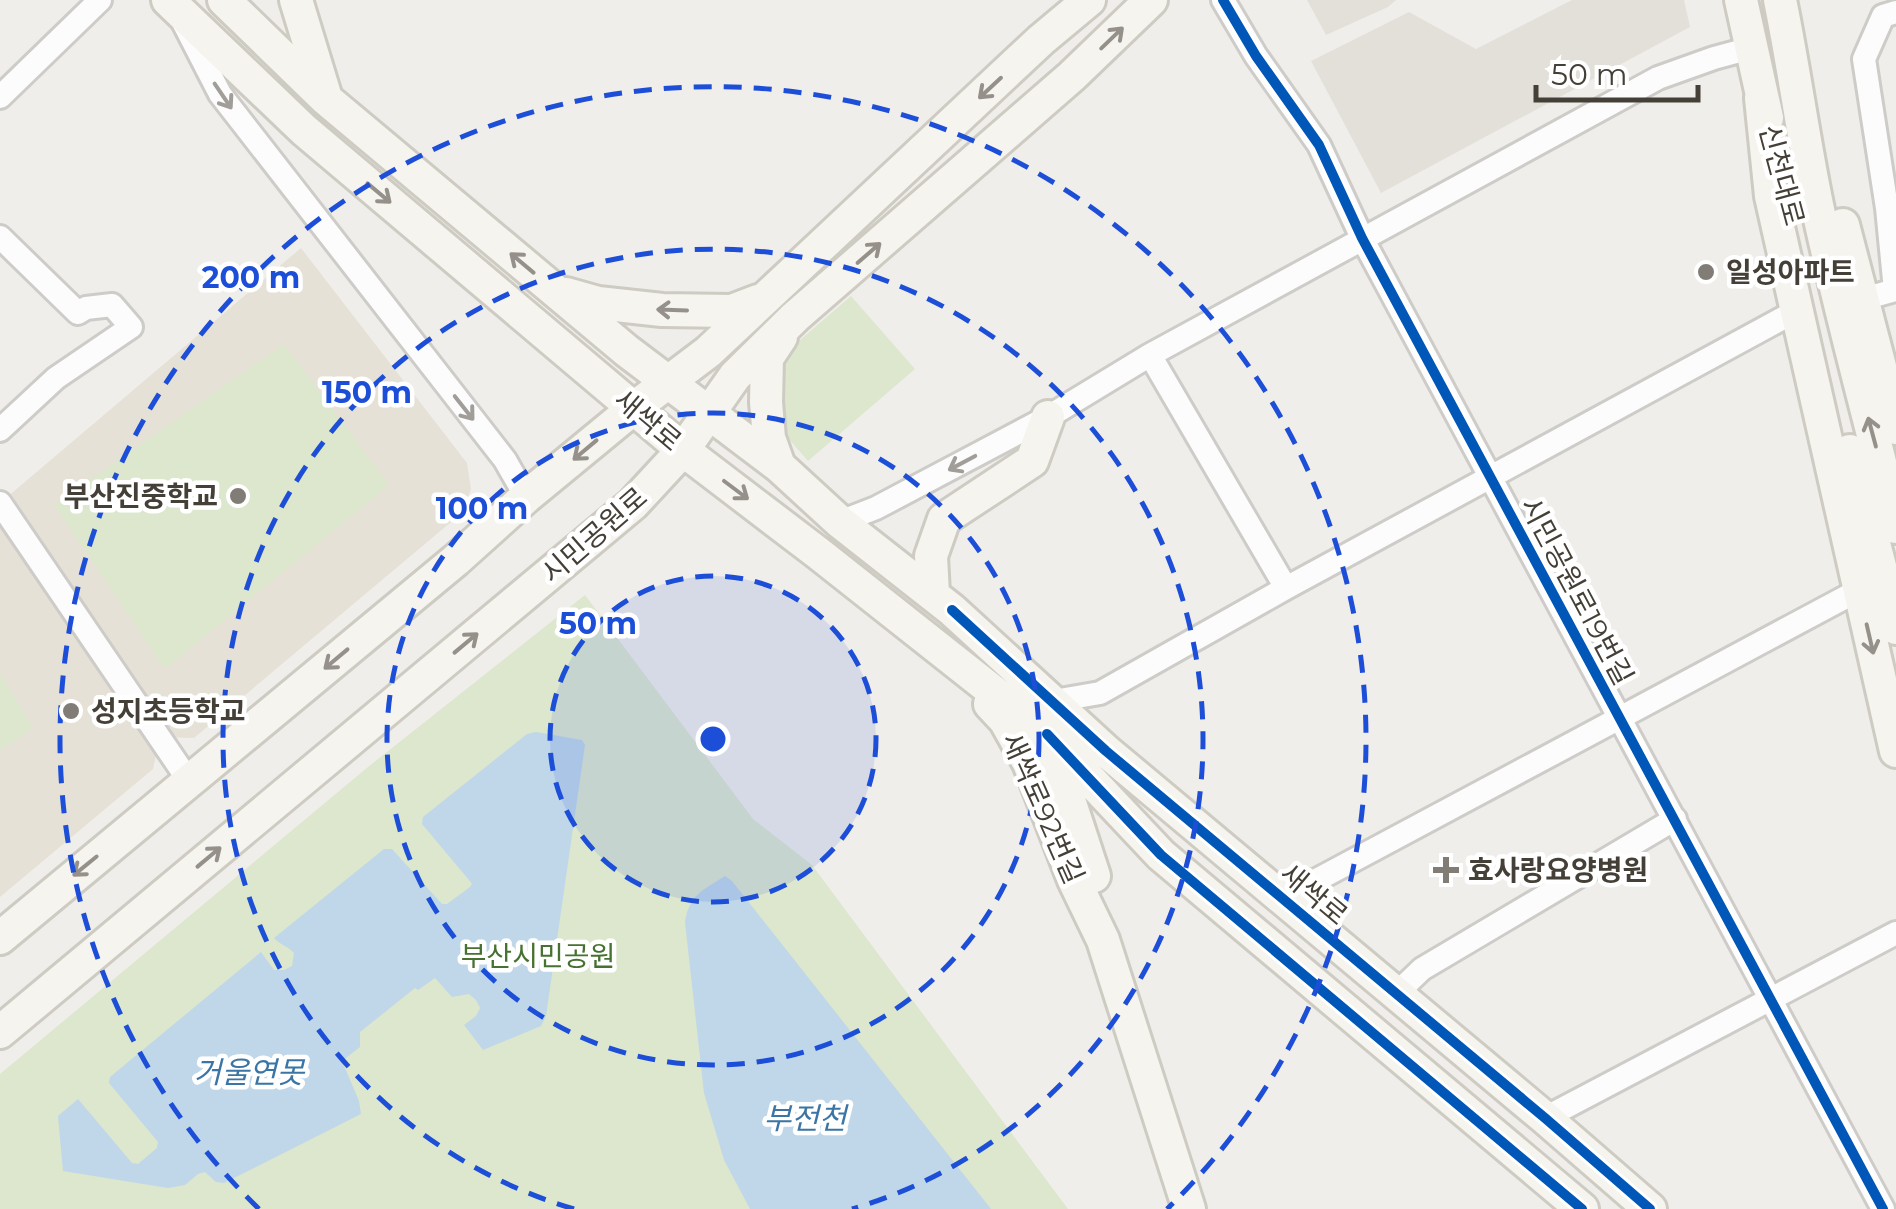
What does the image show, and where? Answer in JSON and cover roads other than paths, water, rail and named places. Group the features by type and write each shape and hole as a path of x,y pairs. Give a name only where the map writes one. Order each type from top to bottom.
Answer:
{"main road":[{"name":"새싹로","path":"224,0 326,100 666,383 779,466 840,522 933,594 1106,751 1650,1209"},
{"path":"296,0 326,100"},
{"path":"0,938 634,408 708,352 1088,0"},
{"name":"시민공원로","path":"0,1032 634,504 683,450 735,376 795,317 1072,76 1151,0"},
{"name":"신천대로","path":"1741,0 1800,242 1836,344"},
{"name":"신천대로","path":"1780,0 1798,87 1836,344"},
{"name":"새싹로","path":"177,3 304,130 683,450 1048,734 1161,854 1582,1209"},
{"path":"1798,87 1831,183 1896,428"},
{"path":"1762,98 1770,196 1896,751"},
{"path":"554,290 598,303 662,310 732,311 767,298"},
{"path":"779,466 769,438 767,358 795,317"},
{"path":"1836,344 1896,526"},
{"path":"1836,344 1896,628"},
{"path":"933,594 931,556 944,519 1032,461 1048,418"},
{"name":"새싹로92번길","path":"930,641 1005,720 1029,763 1074,880 1103,940 1188,1209"},
{"name":"새싹로92번길","path":"1054,700 1048,734 1094,872 1103,940"},
{"path":"1094,872 1096,857 1107,846 1130,844 1161,854"}],"street":[{"path":"0,97 100,0"},
{"name":"시민공원로19번길","path":"1222,0 1319,145 1362,238 1883,1209"},
{"name":"새싹로","path":"177,3 220,94 505,460 526,498"},
{"path":"1896,12 1883,16 1864,59 1887,208 1896,308"},
{"path":"840,522 876,508 1048,418 1150,356 1658,78 1751,48"},
{"path":"0,237 78,314 86,308 112,304 131,327 56,378 0,430"},
{"path":"1863,299 1895,290"},
{"path":"1491,477 1796,311"},
{"path":"1054,700 1100,694 1286,588 1150,356"},
{"name":"시민공원로19번길","path":"1286,588 1491,477"},
{"path":"0,503 189,780"},
{"name":"시민공원로19번길","path":"1620,718 1859,590"},
{"path":"1284,898 1620,718"},
{"path":"1397,993 1422,969 1674,820"},
{"path":"1546,1118 1896,934"}],"water":[{"name":"거울연못","path":"527,734 582,740 585,745 546,1016 541,1026 483,1050 464,1025 480,1008 476,1000 469,994 452,997 435,978 418,990 415,988 360,1032 360,1047 342,1061 361,1114 224,1183 216,1182 205,1172 185,1185 168,1188 63,1171 58,1116 78,1099 132,1163 138,1164 157,1148 158,1142 109,1083 110,1077 261,952 274,970 292,966 294,953 274,938 384,849 392,849 442,904 470,887 469,880 422,824 423,817"},
{"name":"부전천","path":"725,876 991,1209 750,1209 724,1160 704,1093 685,922 694,899"}],"place":[{"name":"일성아파트","path":"1706,272"},
{"name":"부산진중학교","path":"238,496"},
{"name":"성지초등학교","path":"71,711"},
{"name":"효사랑요양병원","path":"1446,870"}],"park label":[{"name":"부산시민공원","path":"538,956"}]}
